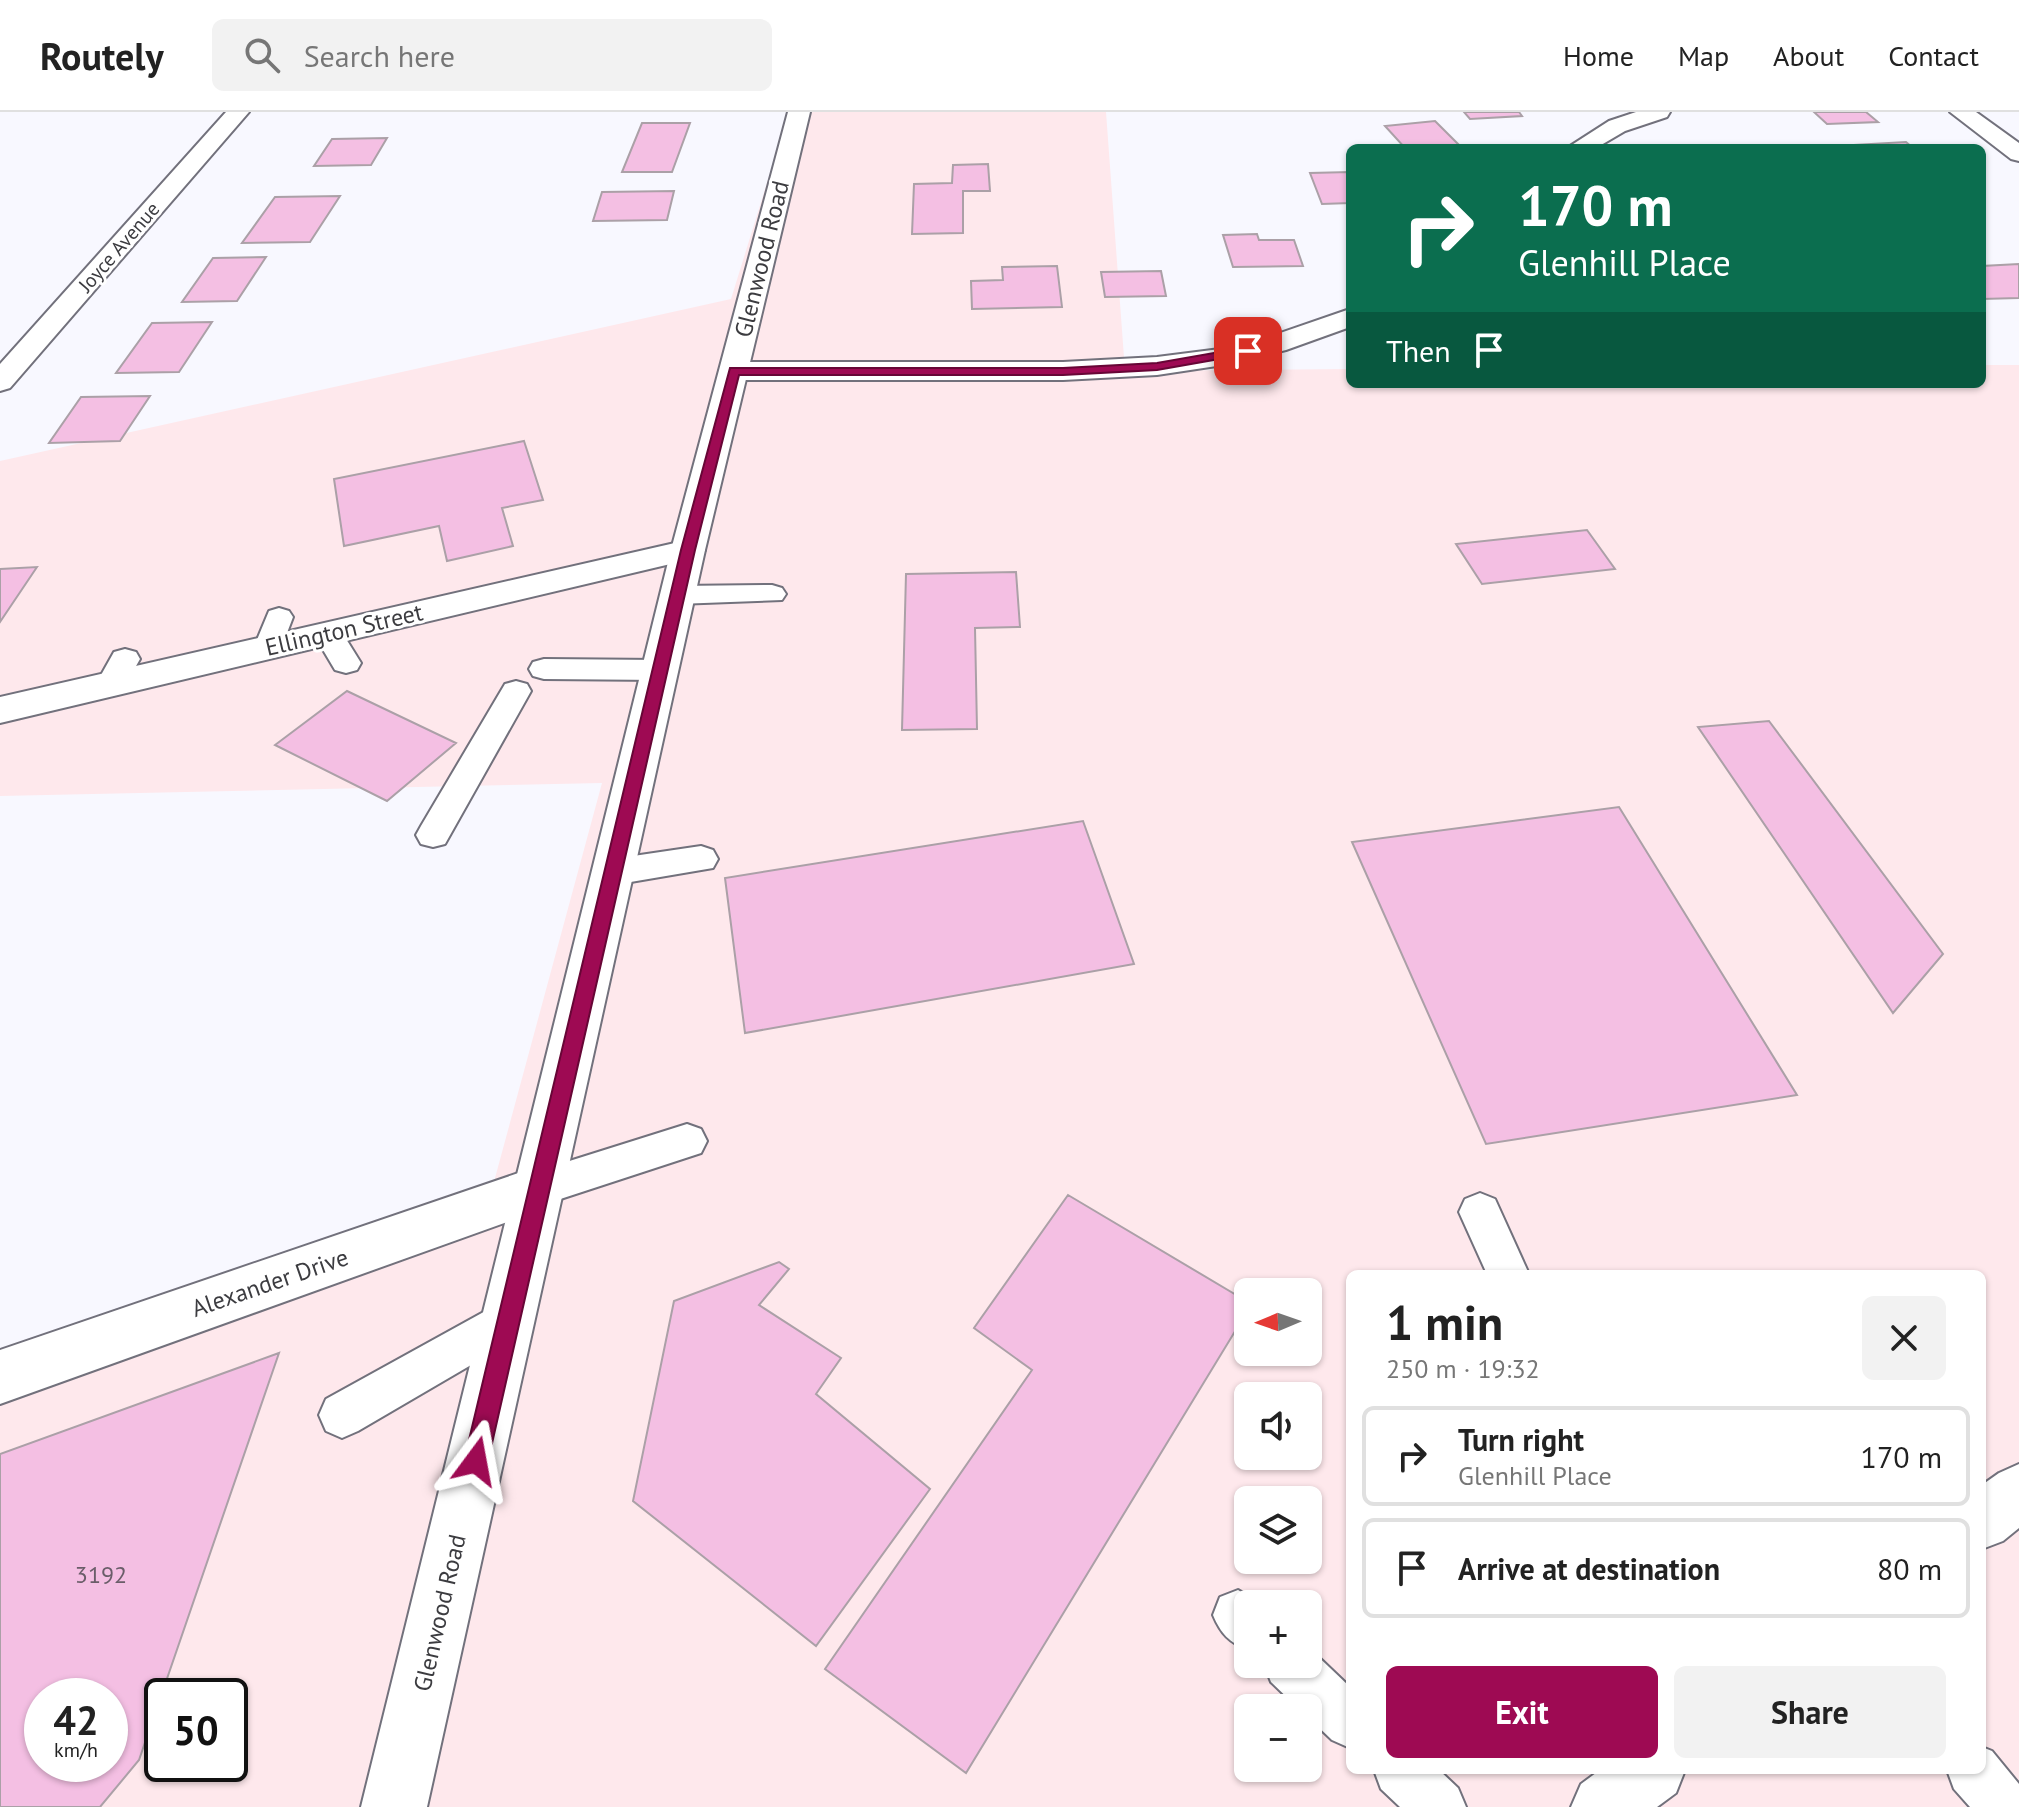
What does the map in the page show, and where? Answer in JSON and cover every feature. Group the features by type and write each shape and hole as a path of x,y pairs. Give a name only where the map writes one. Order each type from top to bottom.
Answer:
{"street":[{"name":"Joyce Avenue","path":"0,382 238,112"},
{"name":"Glenwood Road","path":"396,1805 677,595 799,112"},
{"path":"1586,144 1617,126 1659,112"},
{"path":"1961,112 2019,154"},
{"path":"734,371 1063,371 1157,366 1248,351 1346,318"},
{"name":"Ellington Street","path":"0,710 118,671 274,632 337,648 688,550"},
{"name":"Alexander Drive","path":"0,1377 539,1188"},
{"path":"1986,1517 2019,1493"},
{"path":"1605,1807 1648,1774"}],"lane":[{"path":"677,595 772,594"},
{"path":"544,669 660,670"},
{"path":"433,835 516,691"},
{"path":"613,872 701,859"},
{"path":"539,1188 687,1141"},
{"path":"1480,1212 1506,1270"},
{"path":"342,1415 509,1319"},
{"path":"1304,1678 1346,1718"},
{"path":"1404,1774 1439,1807"},
{"path":"1976,1774 2004,1807"}],"shaded area":[{"path":"789,112 1106,112 1125,371 1346,369 1346,388 1986,388 1986,365 2019,365 2019,1807 0,1807 0,1388 482,1226 602,783 0,796 0,461 731,299"}],"building":[{"path":"1464,112 1519,112 1522,116 1470,119"},
{"path":"1814,112 1866,112 1878,122 1827,124"},
{"path":"1435,121 1458,144 1401,144 1385,126"},
{"path":"642,123 690,123 672,172 622,172"},
{"path":"387,138 371,165 314,166 332,139"},
{"path":"988,164 990,191 963,191 963,233 912,234 914,184 952,183 953,165"},
{"path":"1346,172 1346,203 1322,204 1310,173"},
{"path":"674,191 667,220 593,221 602,192"},
{"path":"340,196 310,242 242,243 275,197"},
{"path":"1257,234 1259,240 1294,240 1303,266 1233,267 1223,235"},
{"path":"266,257 237,301 182,302 213,258"},
{"path":"2019,264 2019,298 1986,299 1986,266"},
{"path":"1057,266 1062,307 972,309 971,281 1003,280 1002,267"},
{"path":"1161,271 1166,296 1105,297 1101,272"},
{"path":"212,322 179,372 116,373 152,323"},
{"path":"150,396 120,441 49,443 81,397"},
{"path":"524,441 543,500 502,508 513,546 447,561 439,526 344,546 334,479"},
{"path":"1587,530 1615,569 1482,584 1456,544"},
{"path":"37,567 0,622 0,569"},
{"path":"1016,572 1020,627 975,628 977,729 902,730 906,574"},
{"path":"347,691 456,743 387,801 275,745"},
{"path":"1769,721 1943,954 1893,1013 1698,727"},
{"path":"1619,807 1797,1095 1486,1144 1352,842"},
{"path":"1083,821 1134,964 745,1033 725,878"},
{"path":"1068,1195 1234,1294 1234,1333 966,1773 825,1669 1032,1370 974,1328"},
{"path":"779,1262 789,1269 759,1305 841,1358 816,1394 930,1489 816,1646 633,1501 674,1301"},
{"path":"279,1353 167,1678 144,1678 144,1745 139,1760 128,1773 128,1678 24,1678 24,1782 121,1782 100,1807 0,1807 0,1454"}],"route":[{"path":"476,1461 688,550 734,371 1063,371 1157,366 1248,351"}]}
